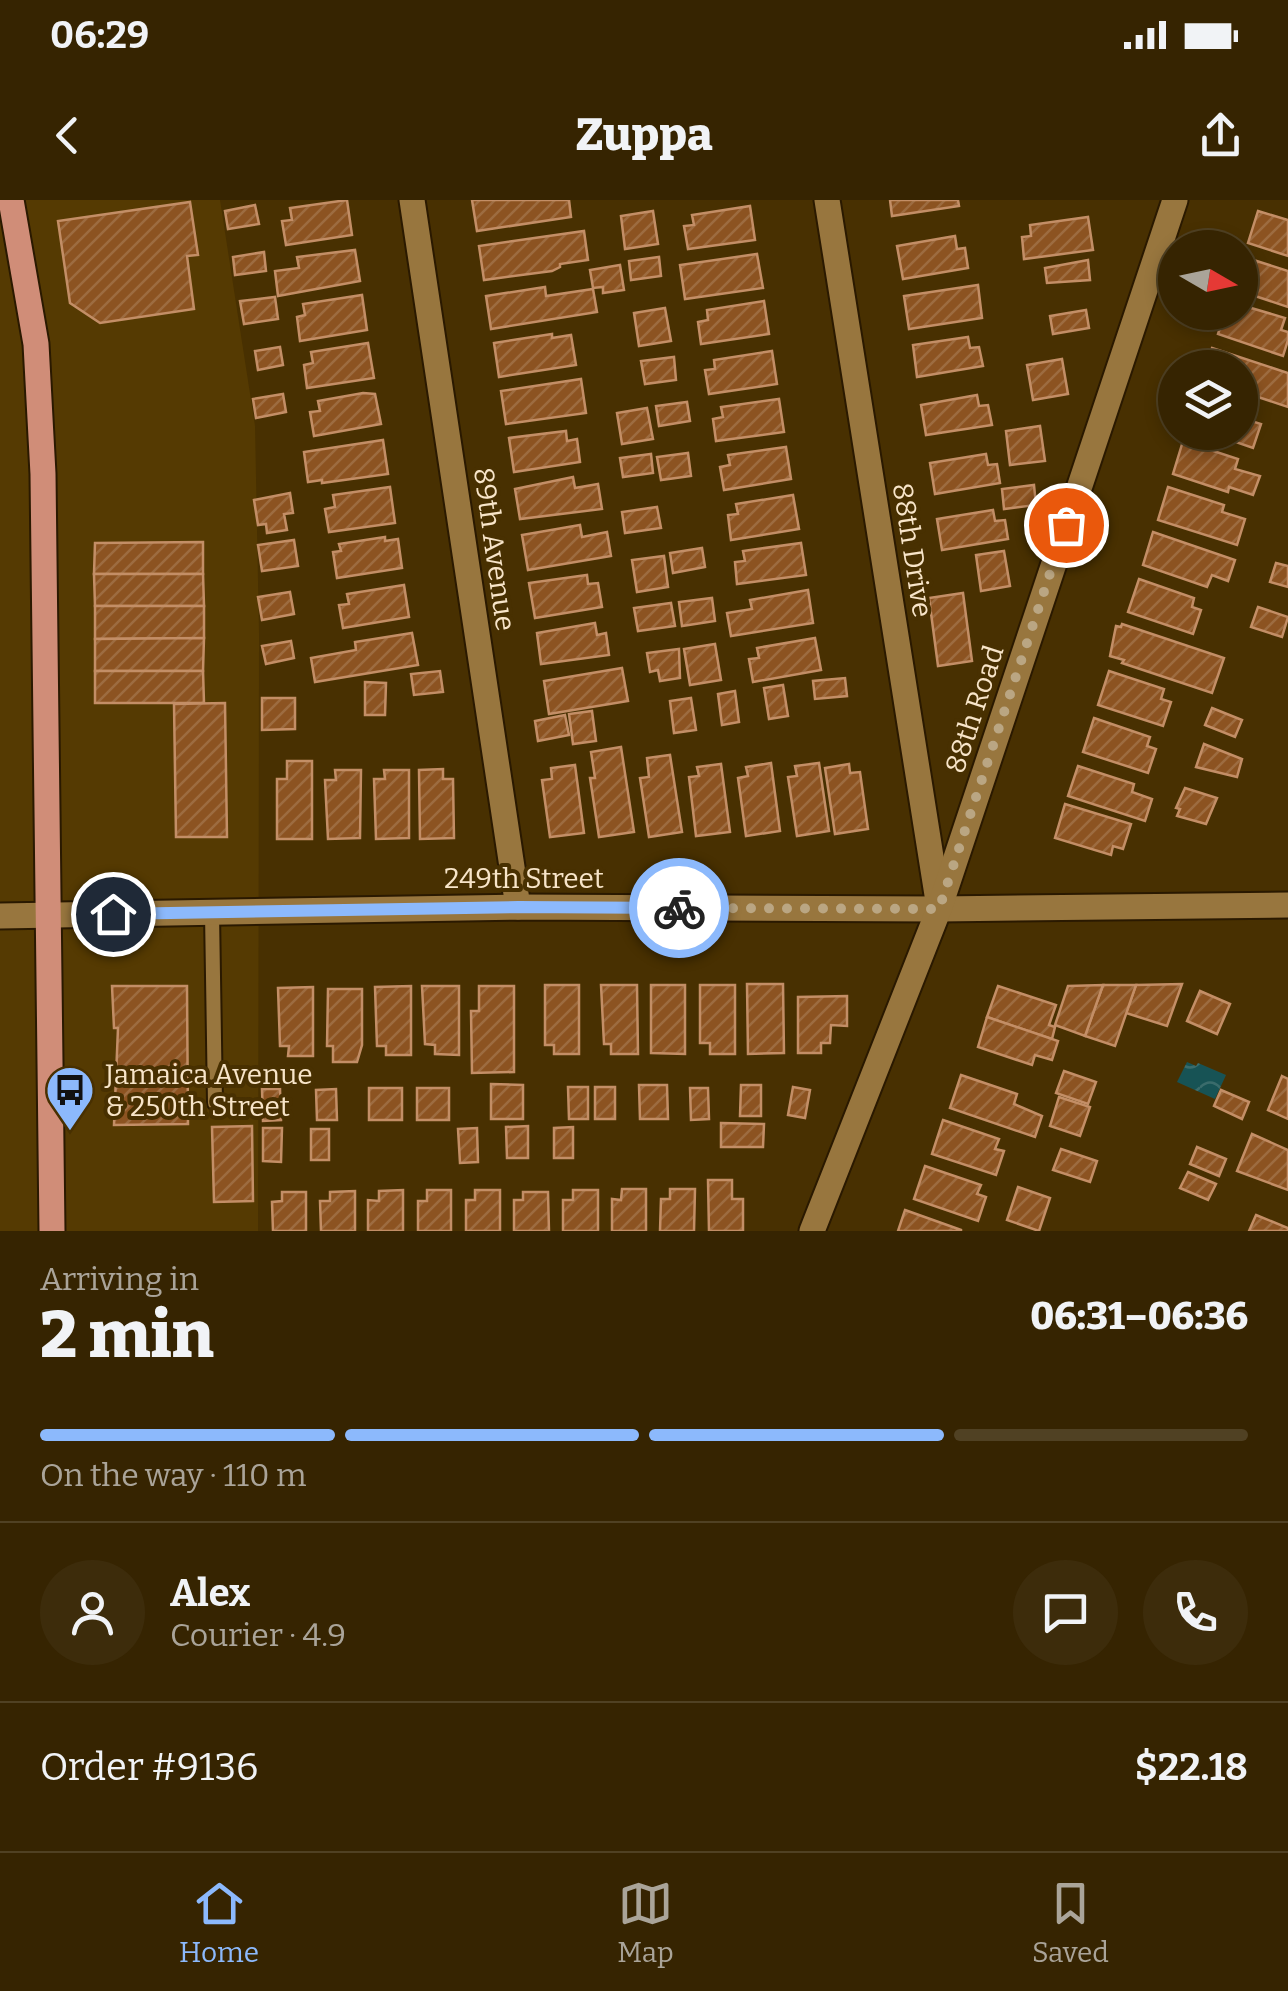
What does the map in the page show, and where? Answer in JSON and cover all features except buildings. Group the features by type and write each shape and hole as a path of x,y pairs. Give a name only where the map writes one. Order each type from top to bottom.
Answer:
{"main road":[{"path":"11,200 36,344 42,474 52,1231"}],"street":[{"name":"89th Avenue","path":"412,200 518,907"},
{"name":"88th Drive","path":"827,200 939,909"},
{"name":"88th Road","path":"812,1231 939,909 1175,200"},
{"name":"249th Street","path":"0,916 518,907 939,909 1288,905"}],"lane":[{"path":"212,913 215,1103"}],"shaded area":[{"path":"0,200 220,200 255,426 259,634 258,1231 0,1231"}],"water":[{"path":"1187,1062 1226,1075 1215,1099 1177,1082"}],"way so far":[{"path":"679,908 939,909 1066,525"}],"place":[{"name":"Jamaica Avenue & 250th Street","path":"70,1132"}],"route":[{"path":"113,914 679,908"}]}
